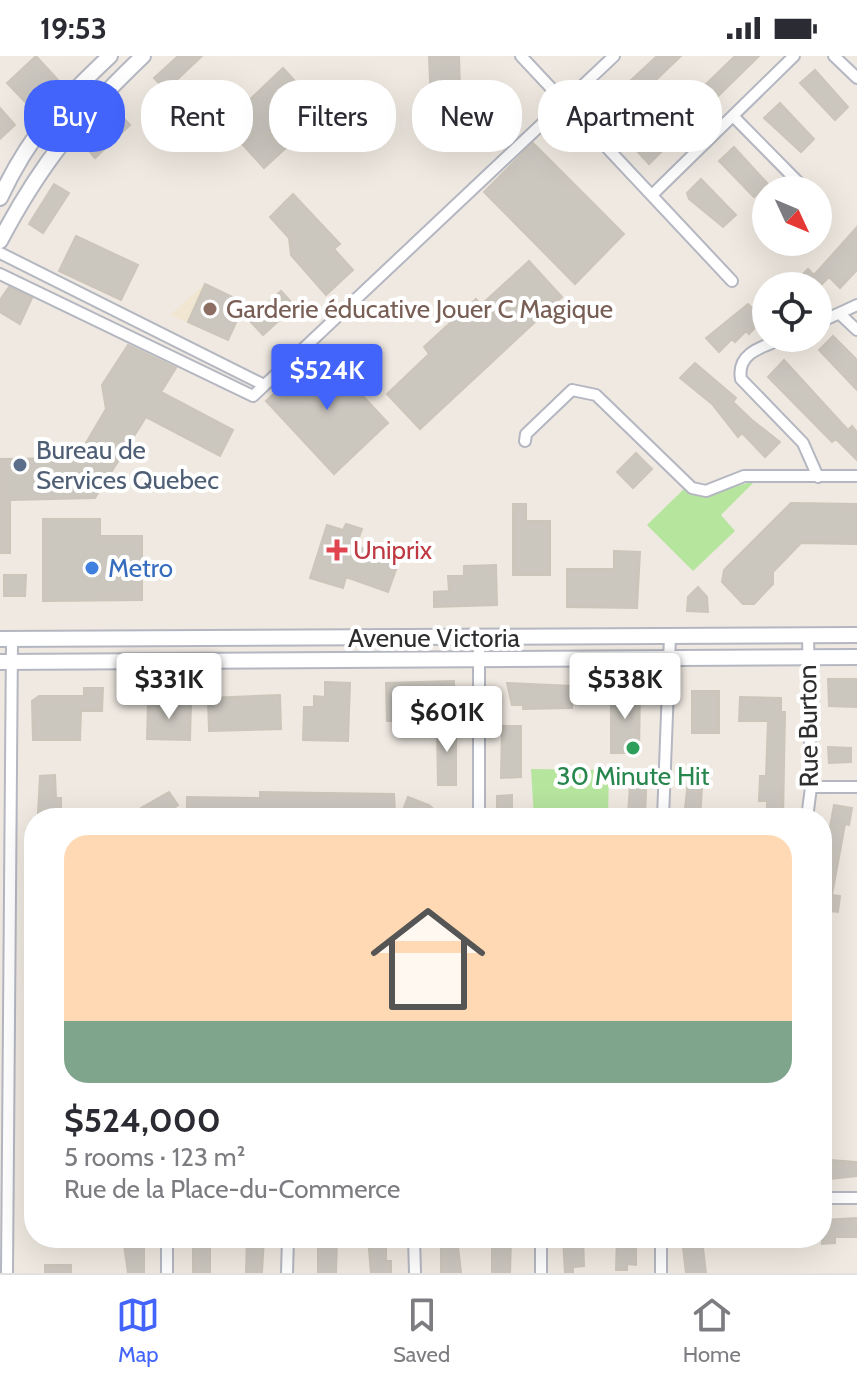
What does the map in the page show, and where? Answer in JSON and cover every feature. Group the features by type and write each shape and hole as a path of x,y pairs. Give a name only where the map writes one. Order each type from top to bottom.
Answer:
{"main road":[{"path":"0,198 22,152 65,98 110,56"},
{"path":"0,241 33,179 87,110 143,56"},
{"name":"Avenue Victoria","path":"6,640 857,635"},
{"name":"Avenue Victoria","path":"6,662 857,657"}],"street":[{"path":"521,56 544,80"},
{"path":"588,80 614,56"},
{"path":"652,195 794,56"},
{"path":"834,56 857,78"},
{"path":"733,116 792,176"},
{"path":"0,274 253,396 538,127"},
{"path":"612,152 732,281"},
{"path":"0,253 264,385"},
{"path":"832,317 857,305"},
{"path":"840,314 857,330"},
{"path":"752,352 741,365 741,379 803,443 818,477"},
{"path":"525,441 526,434 572,390 596,395 692,488 706,491 744,476 857,476"},
{"name":"Rue Burton","path":"808,635 806,657 811,787 808,808"},
{"path":"663,808 670,636"},
{"path":"479,637 479,808"},
{"path":"6,640 7,1273"},
{"path":"811,787 857,787"},
{"path":"832,1198 857,1198"},
{"path":"167,1248 167,1273"},
{"path":"287,1273 288,1248"},
{"path":"414,1248 415,1273"},
{"path":"541,1248 541,1273"},
{"path":"661,1248 661,1273"}],"shaded area":[{"name":"Garderie éducative Jouer C Magique","path":"205,284 245,303 228,340 170,315"}],"green space":[{"path":"755,481 721,515 735,531 693,571 647,525 686,487 708,494"},
{"path":"531,769 609,770 608,808 533,808"}],"building":[{"path":"36,56 58,80 24,80 24,101 7,83"},
{"path":"178,56 202,56 177,80 154,78"},
{"path":"429,56 459,56 460,80 430,80"},
{"path":"657,56 681,56 656,80 631,80"},
{"path":"735,56 759,56 722,92 722,80 710,80"},
{"path":"283,68 294,80 270,80"},
{"path":"815,70 848,107 835,120 800,83"},
{"path":"269,81 269,152 281,152 264,168 249,152 253,152 253,96"},
{"path":"780,103 814,139 801,152 764,118"},
{"path":"0,108 15,125 0,139"},
{"path":"533,143 538,152 542,152 624,234 575,284 484,192"},
{"path":"734,147 761,176 752,176 752,195 719,161"},
{"path":"638,152 661,152 649,164"},
{"path":"701,179 736,215 723,227 689,199 687,193"},
{"path":"54,184 69,193 43,233 29,224"},
{"path":"293,194 340,244 334,249 353,270 326,295 291,255 289,238 270,217"},
{"path":"857,227 857,270 840,288 832,280 832,272 817,272"},
{"path":"76,236 138,265 121,300 59,271"},
{"path":"529,261 562,297 420,429 387,394 429,354 424,347 476,299 481,305"},
{"name":"Garderie éducative Jouer C Magique","path":"205,284 245,303 228,340 188,322"},
{"path":"9,287 32,298 20,324 0,312 0,300"},
{"path":"281,291 295,306 263,335 249,320"},
{"path":"748,304 752,308 752,331 749,334 746,331 735,342 732,339 719,352 706,338"},
{"path":"832,337 857,360 857,390 821,352 832,352"},
{"path":"128,345 176,368 161,392 233,430 220,456 146,417 95,498 10,500 10,553 0,553 0,459 77,458 106,409 102,385"},
{"path":"320,350 388,423 334,474 266,401"},
{"path":"784,360 848,430 852,426 857,432 857,460 836,439 832,442 768,377"},
{"path":"695,363 736,398 733,402 752,420 780,442 765,457 742,433 738,437 712,404 680,378"},
{"path":"636,453 652,469 633,488 617,472"},
{"path":"791,503 857,504 857,544 801,543 773,572 773,584 754,604 743,604 722,582 724,570"},
{"path":"513,504 526,504 526,521 550,521 550,575 513,575"},
{"name":"Metro","path":"43,519 100,519 100,536 142,536 142,600 43,601"},
{"path":"346,524 362,529 356,546 399,561 388,592 346,577 343,588 310,578 327,525 343,530"},
{"path":"614,551 640,552 637,608 567,607 567,569 614,569"},
{"path":"496,565 497,605 434,607 434,592 449,591 448,576 464,576 464,566"},
{"path":"4,575 26,575 25,596 4,596"},
{"path":"698,587 707,597 708,612 687,611 688,597"},
{"path":"828,679 857,679 857,707 829,706"},
{"path":"454,681 454,698 415,698 415,721 387,721 386,683"},
{"path":"325,682 350,683 348,741 303,740 304,707 314,707 314,696 325,697"},
{"path":"507,683 572,686 572,708 523,709 523,705 512,705"},
{"path":"84,688 103,688 102,711 81,711 80,740 33,740 32,701 39,696 84,696"},
{"path":"611,689 640,689 639,753 611,753"},
{"path":"692,691 719,691 719,733 692,733"},
{"path":"280,695 281,729 209,731 208,698"},
{"path":"740,697 781,698 781,712 785,712 783,808 767,808 767,801 759,801 760,776 766,776 768,721 739,721"},
{"path":"148,702 191,702 190,740 147,739"},
{"path":"437,724 456,725 456,785 438,785"},
{"path":"502,726 521,726 521,777 501,778"},
{"path":"828,747 851,748 851,762 829,763"},
{"path":"631,770 647,770 645,808 628,808"},
{"path":"689,772 703,772 701,808 685,808"},
{"path":"55,775 56,798 61,798 61,808 38,808 40,776"},
{"path":"169,792 178,805 174,808 141,808"},
{"path":"260,792 394,794 395,808 187,808 187,797 260,798"},
{"path":"512,795 512,808 497,808 497,796"},
{"path":"408,797 432,808 404,808"},
{"path":"834,805 852,808 849,825 845,824 832,895"},
{"path":"832,895 840,896 838,912 832,911"},
{"path":"832,1160 857,1162 857,1176 832,1179"},
{"path":"857,1218 857,1237 835,1237 835,1243 832,1243 832,1219"},
{"path":"124,1248 144,1248 144,1272 128,1273"},
{"path":"193,1248 210,1248 210,1272 193,1272"},
{"path":"247,1248 263,1248 262,1272 246,1272"},
{"path":"318,1248 337,1248 336,1273 318,1273"},
{"path":"369,1248 386,1248 386,1261 391,1261 391,1273 371,1273"},
{"path":"441,1248 458,1248 461,1273 441,1273"},
{"path":"492,1248 511,1248 510,1273 492,1273"},
{"path":"564,1248 583,1248 584,1266 573,1267 573,1273 565,1273"},
{"path":"617,1248 636,1249 636,1265 627,1264 627,1270 616,1270"},
{"path":"683,1248 703,1248 706,1273 686,1273"},
{"path":"45,1265 71,1265 71,1273 45,1273"}],"place":[{"name":"Garderie éducative Jouer C Magique","path":"210,309"},
{"name":"Bureau de Services Quebec","path":"20,465"},
{"name":"Uniprix","path":"337,550"},
{"name":"Metro","path":"92,568"},
{"name":"30 Minute Hit","path":"633,748"}]}
